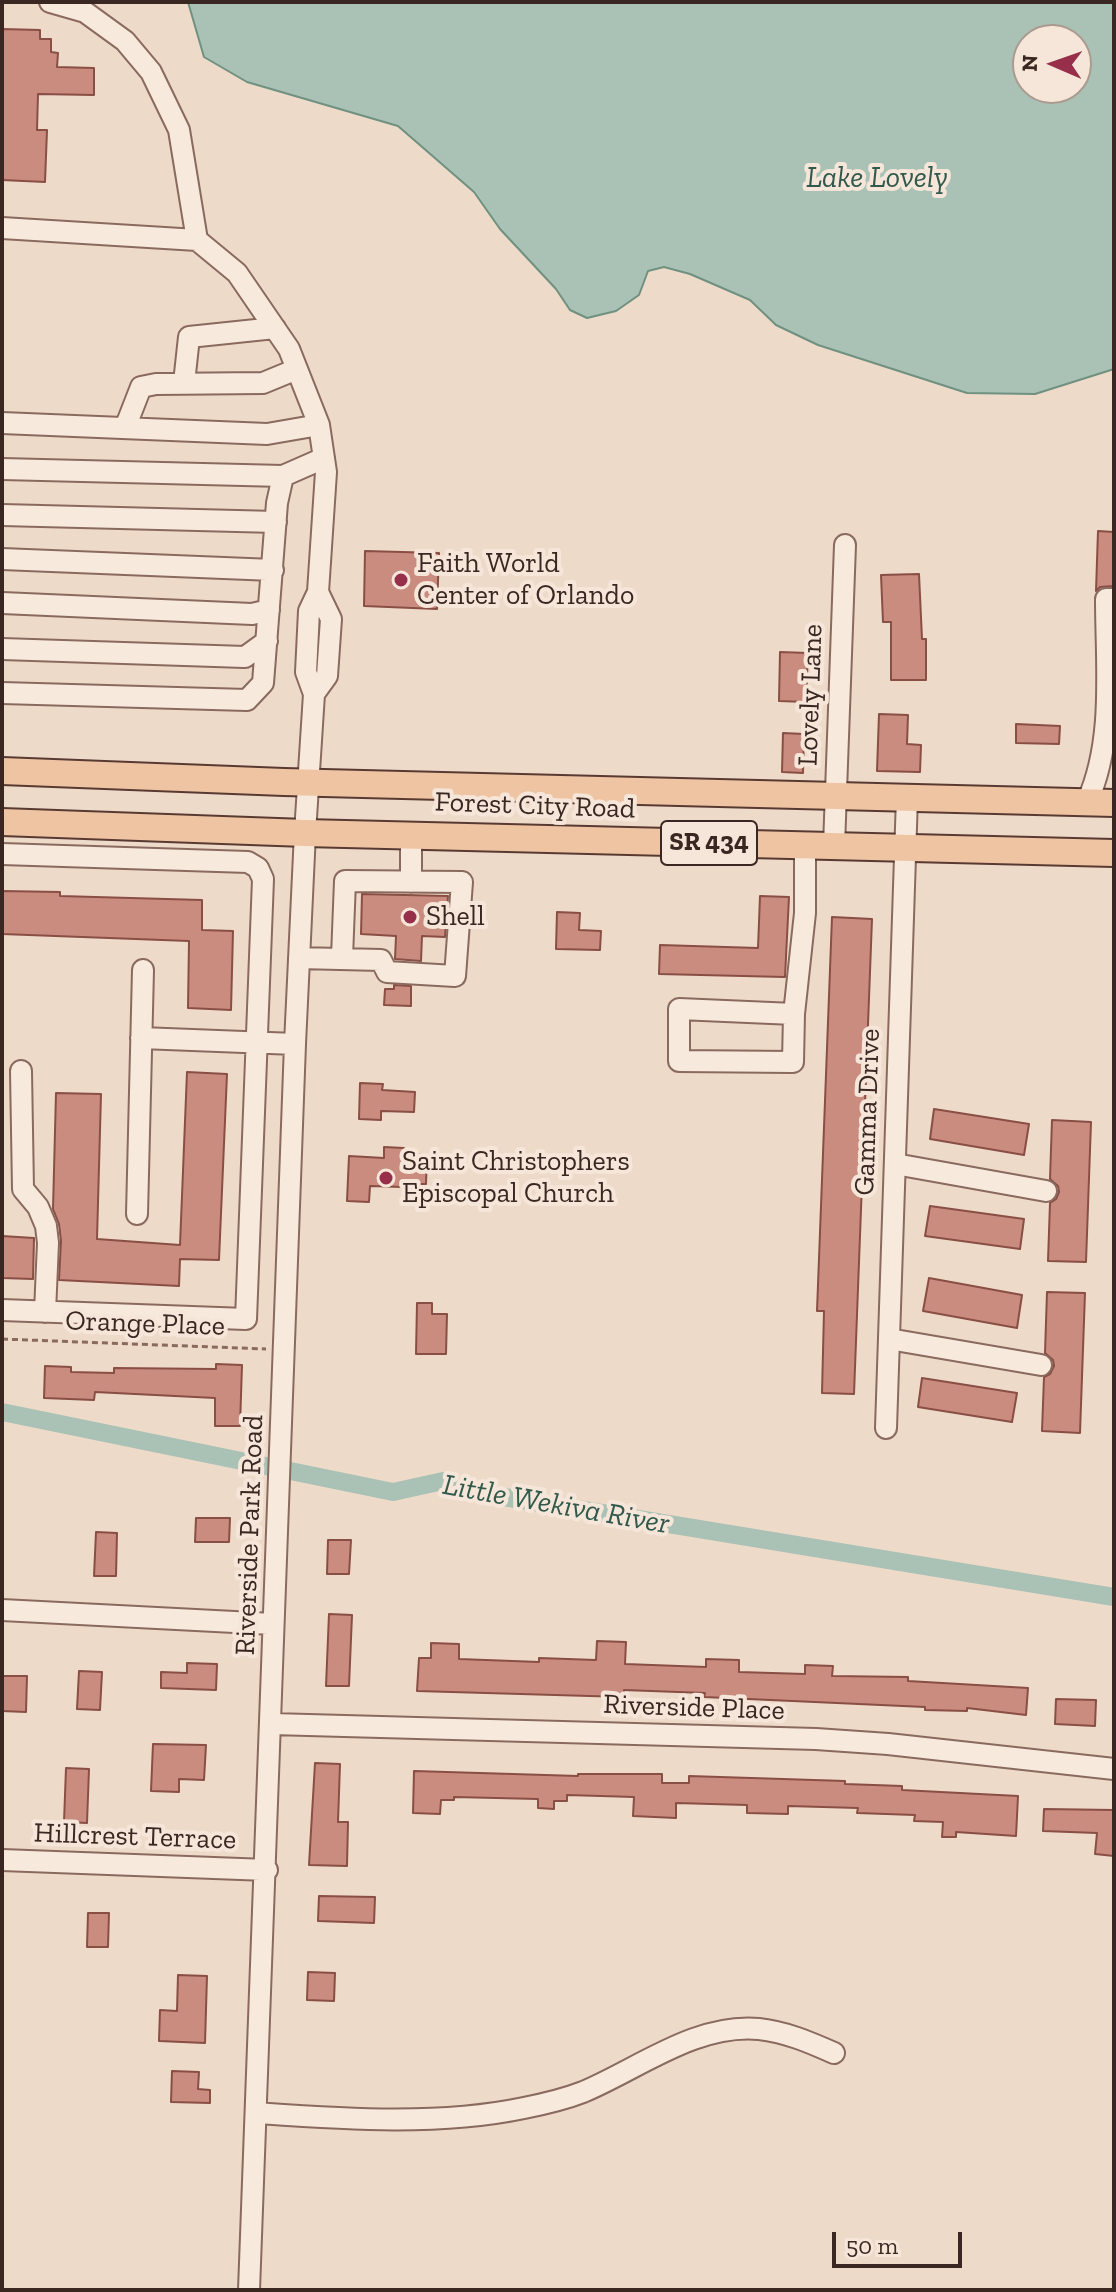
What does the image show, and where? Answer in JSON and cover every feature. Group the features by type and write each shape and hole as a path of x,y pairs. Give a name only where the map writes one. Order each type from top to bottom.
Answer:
{"main road":[{"name":"Forest City Road","path":"2,771 1114,803"},
{"name":"Forest City Road","path":"2,822 305,833 1114,853"}],"street":[{"path":"2,228 197,240 179,130 151,72 125,41 85,12 50,2"},
{"name":"Riverside Park Road","path":"197,240 237,273 289,349 319,425 326,472 318,592 309,611 306,672 314,694 295,1044 267,1870 249,2290"},
{"path":"184,383 189,337 275,328"},
{"path":"125,428 141,387 184,383 263,383 297,369"},
{"path":"2,423 267,434 319,425"},
{"path":"2,469 283,476 324,458"},
{"path":"2,693 247,700 263,683 276,522 283,476"},
{"path":"2,515 276,522"},
{"name":"Lovely Lane","path":"834,846 845,545"},
{"path":"2,559 273,570"},
{"path":"1087,802 1108,762 1105,738 1106,599 1114,599"},
{"path":"2,603 252,614 269,610"},
{"path":"2,649 245,657 267,641"},
{"name":"Gamma Drive","path":"886,1428 907,797"},
{"path":"411,835 411,882"},
{"path":"794,1014 679,1009 679,1061 793,1062 794,1014 805,913 805,846"},
{"path":"2,854 248,862 258,868 263,879 246,1319 2,1310"},
{"path":"299,958 381,960 387,972 455,976 462,882 345,881 342,957"},
{"path":"137,1214 143,970"},
{"path":"141,1038 295,1044"},
{"path":"21,1071 23,1189 38,1207 46,1226 48,1243 45,1312"},
{"path":"895,1164 1046,1191"},
{"path":"889,1339 1041,1365"},
{"path":"2,1610 273,1624"},
{"name":"Riverside Place","path":"272,1724 816,1739 1114,1769"},
{"name":"Hillcrest Terrace","path":"2,1860 267,1870"},
{"path":"257,2113 417,2118 480,2115 523,2108 581,2092 687,2043 732,2029 758,2029 796,2036 834,2053"}],"path":[{"name":"Orange Place","path":"2,1339 286,1349"}],"water":[{"name":"Lake Lovely","path":"188,2 1114,2 1114,369 1035,394 967,393 818,345 776,325 750,300 690,274 664,267 648,271 639,295 616,311 587,318 570,310 556,289 500,229 474,192 398,126 247,82 204,57"}],"building":[{"path":"2,29 40,30 40,39 51,39 51,52 58,53 57,67 94,68 94,95 38,94 37,130 47,130 45,182 2,180"},
{"path":"1098,531 1114,532 1114,586 1100,587 1096,591"},
{"name":"Faith World Center of Orlando","path":"365,551 439,553 437,609 364,606"},
{"path":"919,574 922,639 926,639 926,680 891,680 891,622 883,622 881,575"},
{"path":"780,652 808,653 806,702 779,701"},
{"path":"879,714 908,715 907,744 921,745 920,772 877,771"},
{"path":"1016,724 1060,726 1059,744 1016,743"},
{"path":"783,733 804,734 803,773 782,772"},
{"path":"2,891 202,900 202,930 233,931 231,1010 188,1008 189,941 2,934"},
{"path":"362,894 448,896 445,937 422,936 421,961 395,959 396,936 361,934"},
{"path":"760,896 789,897 785,977 659,974 660,945 758,948"},
{"path":"557,912 580,913 579,930 601,931 600,950 556,949"},
{"path":"832,917 872,919 854,1394 822,1393 824,1311 817,1311"},
{"path":"394,985 411,986 411,1006 384,1005 385,989 394,989"},
{"path":"187,1072 227,1074 219,1260 180,1259 179,1286 59,1280 61,1241 53,1209 56,1093 101,1094 97,1239 180,1245"},
{"path":"360,1083 383,1084 382,1090 415,1092 414,1112 381,1111 381,1120 359,1119"},
{"path":"934,1109 1029,1124 1024,1155 930,1139"},
{"path":"1052,1120 1091,1122 1086,1262 1048,1261 1050,1203 1059,1192 1058,1186 1050,1179"},
{"path":"384,1147 404,1148 404,1154 427,1155 426,1184 370,1186 369,1202 347,1201 349,1156 384,1158"},
{"path":"930,1206 1024,1219 1020,1249 925,1236"},
{"path":"2,1236 34,1238 33,1279 2,1278"},
{"path":"929,1278 1022,1295 1017,1328 923,1311"},
{"path":"1047,1292 1085,1293 1080,1433 1042,1431 1044,1377 1050,1374 1054,1366 1053,1360 1045,1353"},
{"path":"417,1303 432,1303 432,1314 447,1314 446,1354 416,1354"},
{"path":"216,1364 242,1365 240,1426 215,1426 215,1398 95,1392 94,1400 44,1398 45,1366 71,1367 71,1372 114,1373 114,1368 216,1369"},
{"path":"922,1378 1017,1393 1012,1422 918,1407"},
{"path":"196,1518 230,1518 229,1542 195,1542"},
{"path":"96,1532 117,1533 116,1576 94,1576"},
{"path":"328,1540 351,1540 349,1574 327,1574"},
{"path":"329,1614 352,1615 349,1686 326,1686"},
{"path":"597,1641 626,1642 625,1664 706,1667 706,1659 739,1660 739,1672 805,1674 805,1665 833,1666 832,1676 908,1677 908,1681 1028,1688 1026,1715 967,1708 967,1711 925,1710 925,1707 704,1697 705,1693 624,1690 624,1697 417,1691 419,1658 431,1658 431,1643 459,1644 459,1659 539,1662 539,1658 596,1660"},
{"path":"187,1663 217,1664 216,1690 161,1688 161,1672 187,1673"},
{"path":"79,1671 102,1672 100,1710 77,1709"},
{"path":"2,1676 27,1676 26,1712 2,1711"},
{"path":"1056,1699 1096,1700 1095,1726 1055,1724"},
{"path":"153,1744 206,1745 204,1780 179,1779 179,1792 151,1791"},
{"path":"315,1763 340,1764 338,1822 348,1822 347,1866 309,1865"},
{"path":"66,1768 89,1769 87,1823 64,1822"},
{"path":"414,1771 578,1776 662,1774 662,1783 689,1783 689,1776 845,1781 845,1784 902,1786 902,1790 1018,1796 1016,1836 956,1832 956,1837 942,1837 943,1822 914,1821 915,1815 857,1813 858,1808 788,1806 788,1814 747,1813 747,1805 676,1803 676,1818 633,1816 634,1797 567,1795 567,1801 554,1801 554,1809 538,1808 538,1799 454,1797 454,1800 441,1800 440,1814 413,1813"},
{"path":"1044,1809 1114,1810 1114,1856 1095,1854 1097,1833 1043,1831"},
{"path":"319,1896 375,1897 374,1923 318,1921"},
{"path":"88,1913 109,1913 108,1947 87,1947"},
{"path":"308,1972 335,1973 334,2001 307,2000"},
{"path":"178,1975 207,1976 205,2043 159,2041 160,2010 177,2011"},
{"path":"172,2071 199,2072 198,2089 210,2090 210,2103 171,2102"}],"waterway":[{"name":"Little Wekiva River","path":"2,1412 393,1492 443,1481 455,1489 1114,1597"}],"place":[{"name":"Faith World Center of Orlando","path":"401,580"},
{"name":"Shell","path":"410,917"},
{"name":"Saint Christophers Episcopal Church","path":"386,1178"}]}
